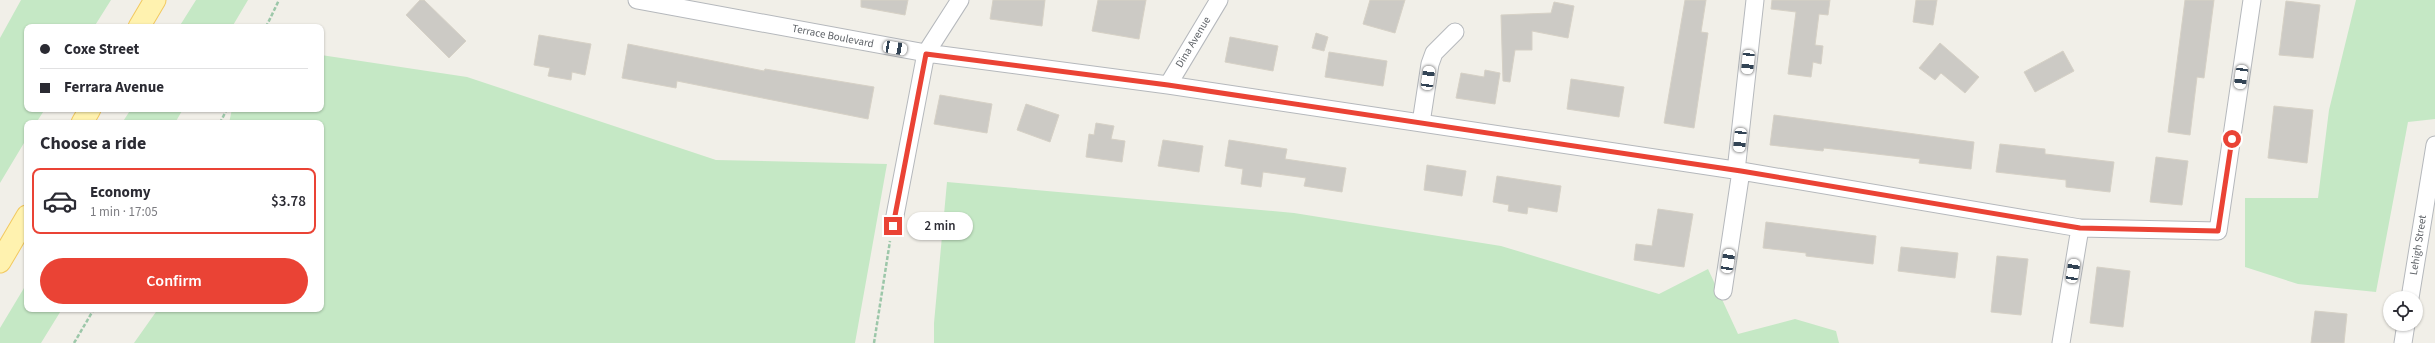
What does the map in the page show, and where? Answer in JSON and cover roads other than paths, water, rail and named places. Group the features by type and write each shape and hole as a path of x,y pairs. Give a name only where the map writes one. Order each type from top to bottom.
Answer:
{"main road":[{"path":"141,24 155,0"},
{"path":"0,262 24,221"}],"street":[{"name":"Terrace Boulevard","path":"637,0 716,7 926,54 1168,85 1422,123 1739,171 2080,228 2218,231 2252,0"},
{"path":"893,226 926,54 960,0"},
{"name":"Dina Avenue","path":"1168,85 1219,0"},
{"path":"1723,290 1739,171 1755,0"},
{"path":"1422,123 1430,64 1434,53 1454,32"},
{"name":"Lehigh Street","path":"2411,291 2435,145"},
{"path":"2061,343 2080,228"},
{"path":"2402,343 2405,331"}]}
